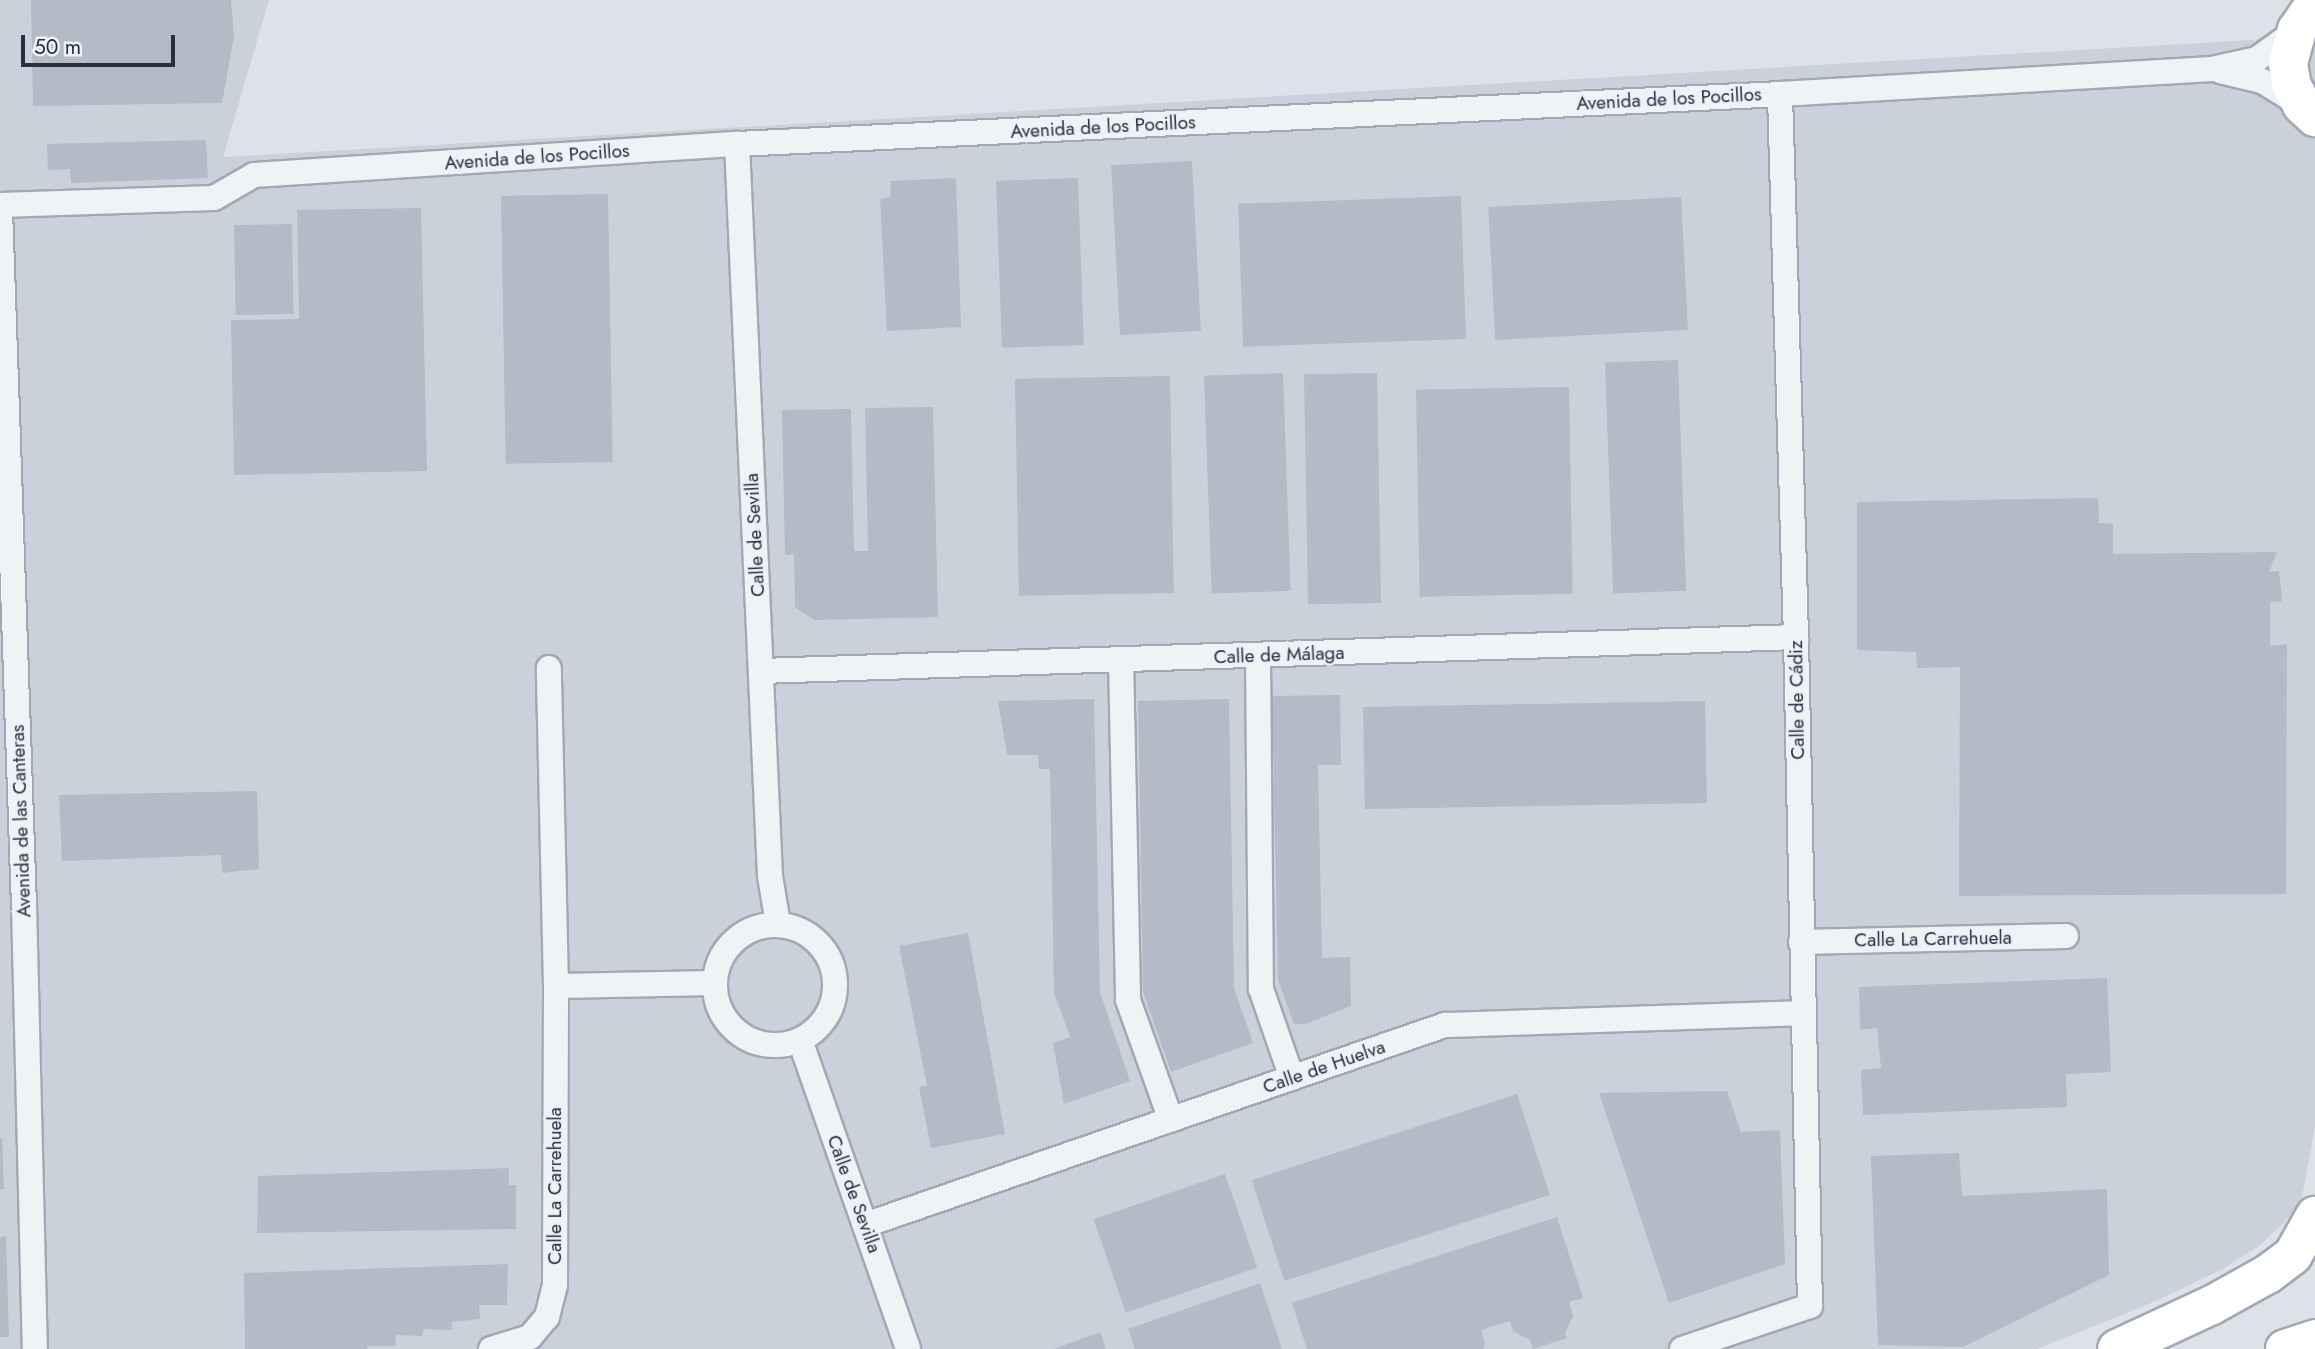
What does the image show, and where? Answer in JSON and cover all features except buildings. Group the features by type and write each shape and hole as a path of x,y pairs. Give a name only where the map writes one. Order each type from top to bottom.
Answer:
{"main road":[{"path":"2308,111 2292,86 2288,64 2309,13"},
{"path":"2117,1349 2212,1305 2268,1275 2293,1255 2315,1216"},
{"path":"2285,1349 2315,1339"}],"street":[{"path":"2212,69 2257,59 2309,13"},
{"path":"2212,69 2262,81 2308,111"},
{"name":"Avenida de los Pocillos","path":"0,207 214,198 254,175 737,144 1780,94 2212,69"},
{"name":"Calle de Cádiz","path":"1682,1349 1810,1306 1796,638 1780,94"},
{"name":"Calle de Sevilla","path":"737,144 770,876 778,924"},
{"name":"Avenida de las Canteras","path":"0,207 24,891 35,1349"},
{"name":"Calle de Málaga","path":"761,671 1796,638"},
{"path":"1258,656 1261,989 1292,1078"},
{"path":"1121,660 1128,1000 1171,1120"},
{"name":"Calle La Carrehuela","path":"491,1349 530,1337 547,1317 555,1285 556,986 549,668"},
{"path":"778,924 798,929 815,939 828,955 834,974 835,994 829,1013 817,1029 800,1040 783,1045 764,1045 747,1039 733,1029 722,1014 715,997 715,984 719,961 729,945 743,933 760,926 778,924"},
{"name":"Calle La Carrehuela","path":"1801,942 2066,936"},
{"path":"556,986 715,984"},
{"name":"Calle de Huelva","path":"864,1225 1445,1025 1802,1013"},
{"name":"Calle de Sevilla","path":"800,1040 908,1349"}],"shaded area":[{"path":"0,0 269,0 223,157 2251,40 2315,29 2315,1128 2300,1207 2259,1246 2221,1270 2149,1304 2037,1349 0,1349"}]}
